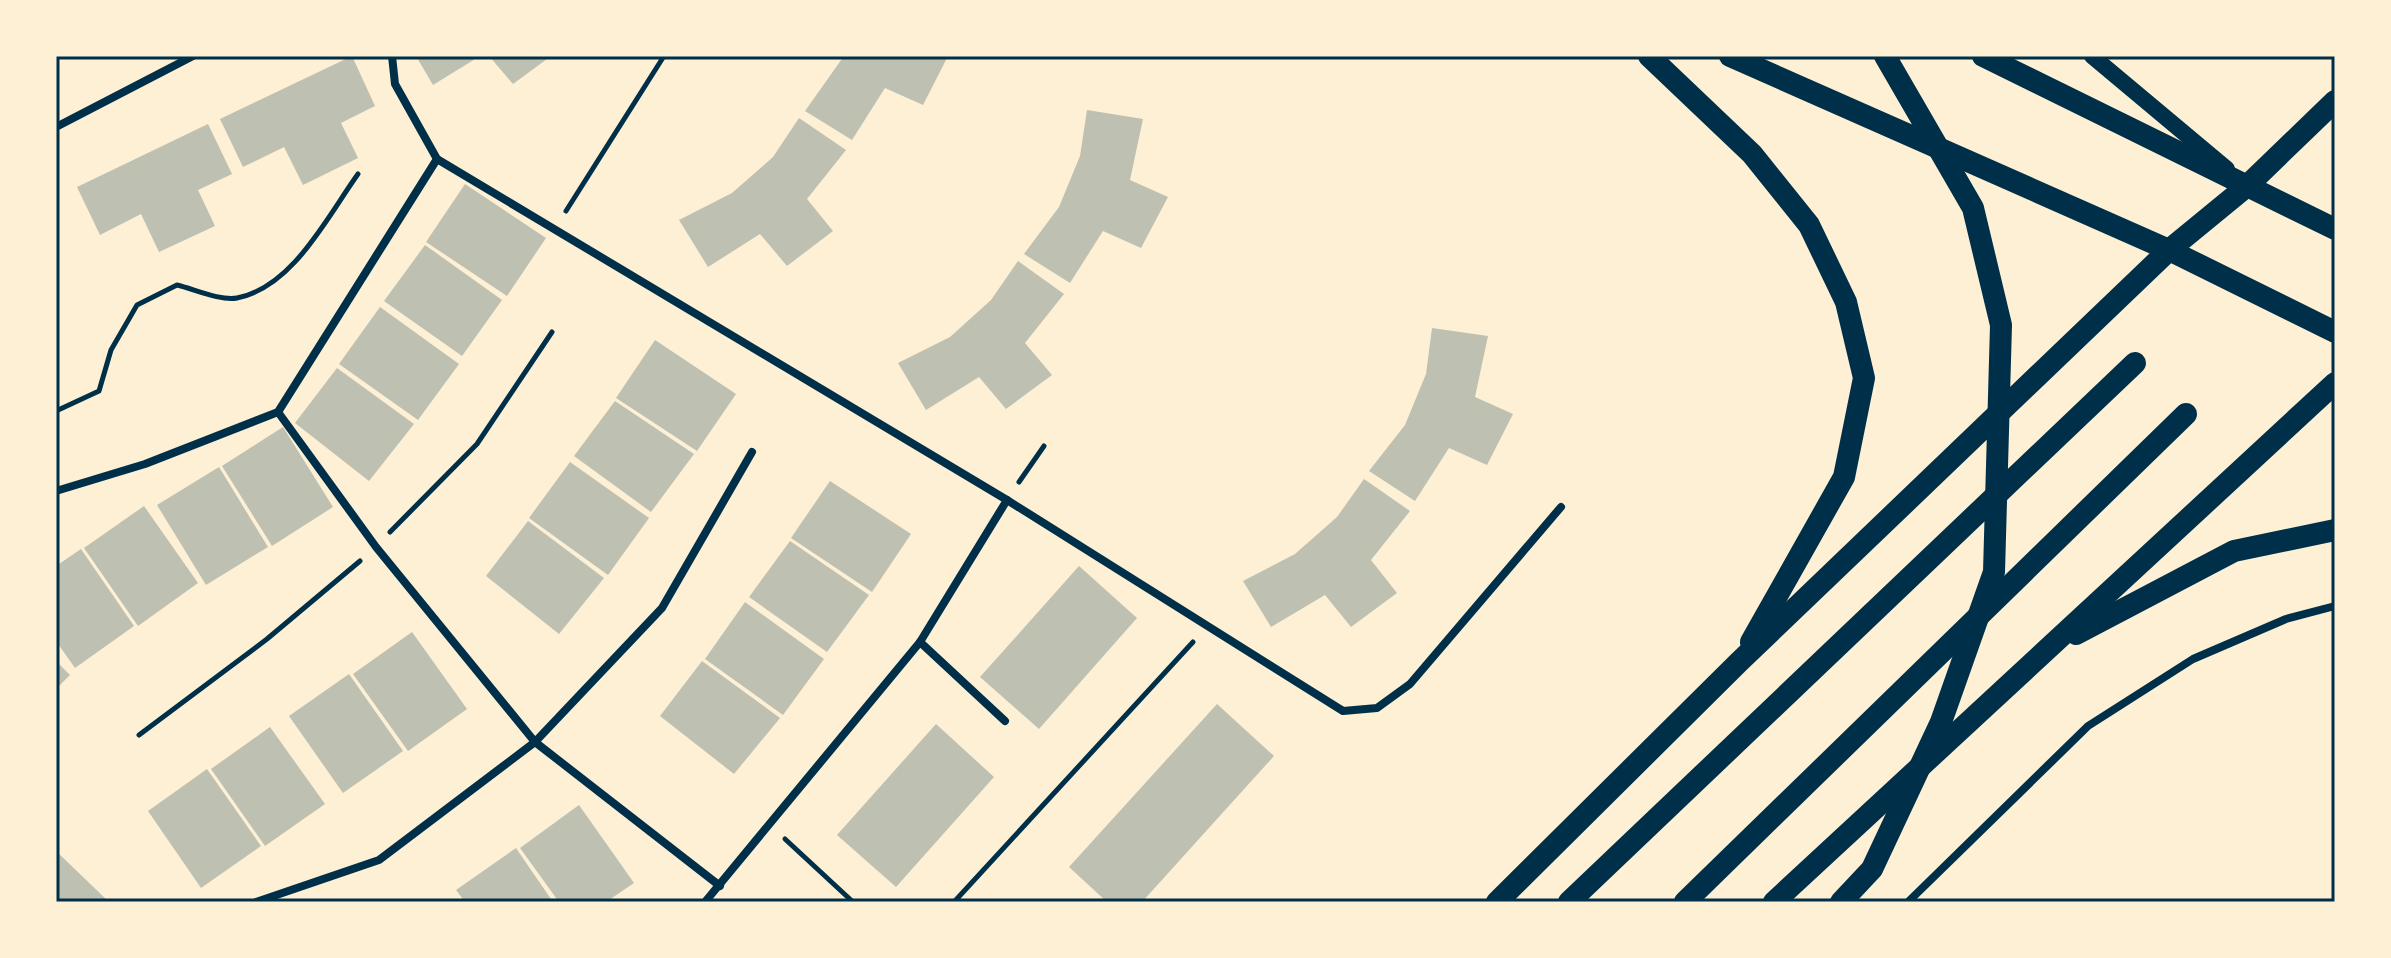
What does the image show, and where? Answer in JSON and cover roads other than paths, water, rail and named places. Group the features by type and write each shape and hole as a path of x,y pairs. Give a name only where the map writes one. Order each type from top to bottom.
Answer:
{"highway":[{"path":"1649,56 1752,154 1809,225 1846,302 1864,378 1844,477 1739,662"},
{"path":"1730,56 2169,250 2335,332"},
{"path":"1841,902 1872,869 1935,735 1994,572 2001,325 1973,208 1885,56"},
{"path":"1983,56 2335,229"},
{"path":"1497,902 1739,662 2169,250 2247,186 2335,101"},
{"path":"1569,902 2135,363"},
{"path":"1774,902 2335,383"},
{"path":"1685,902 2186,414"},
{"path":"2047,650 2234,551 2335,530"}],"main road":[{"path":"2092,56 2247,186"}],"street":[{"path":"56,127 193,56"},
{"path":"392,56 395,84 437,159 1007,500 1343,711 1377,708 1410,684 1561,507"},
{"path":"56,491 145,464 278,412 437,159"},
{"path":"278,412 376,547 535,742 720,886"},
{"path":"256,902 379,860 535,742 662,608 752,452"},
{"path":"705,902 920,642 1007,500"},
{"path":"1908,902 2088,726 2193,659 2286,619 2335,606"},
{"path":"920,642 1005,721"}]}
